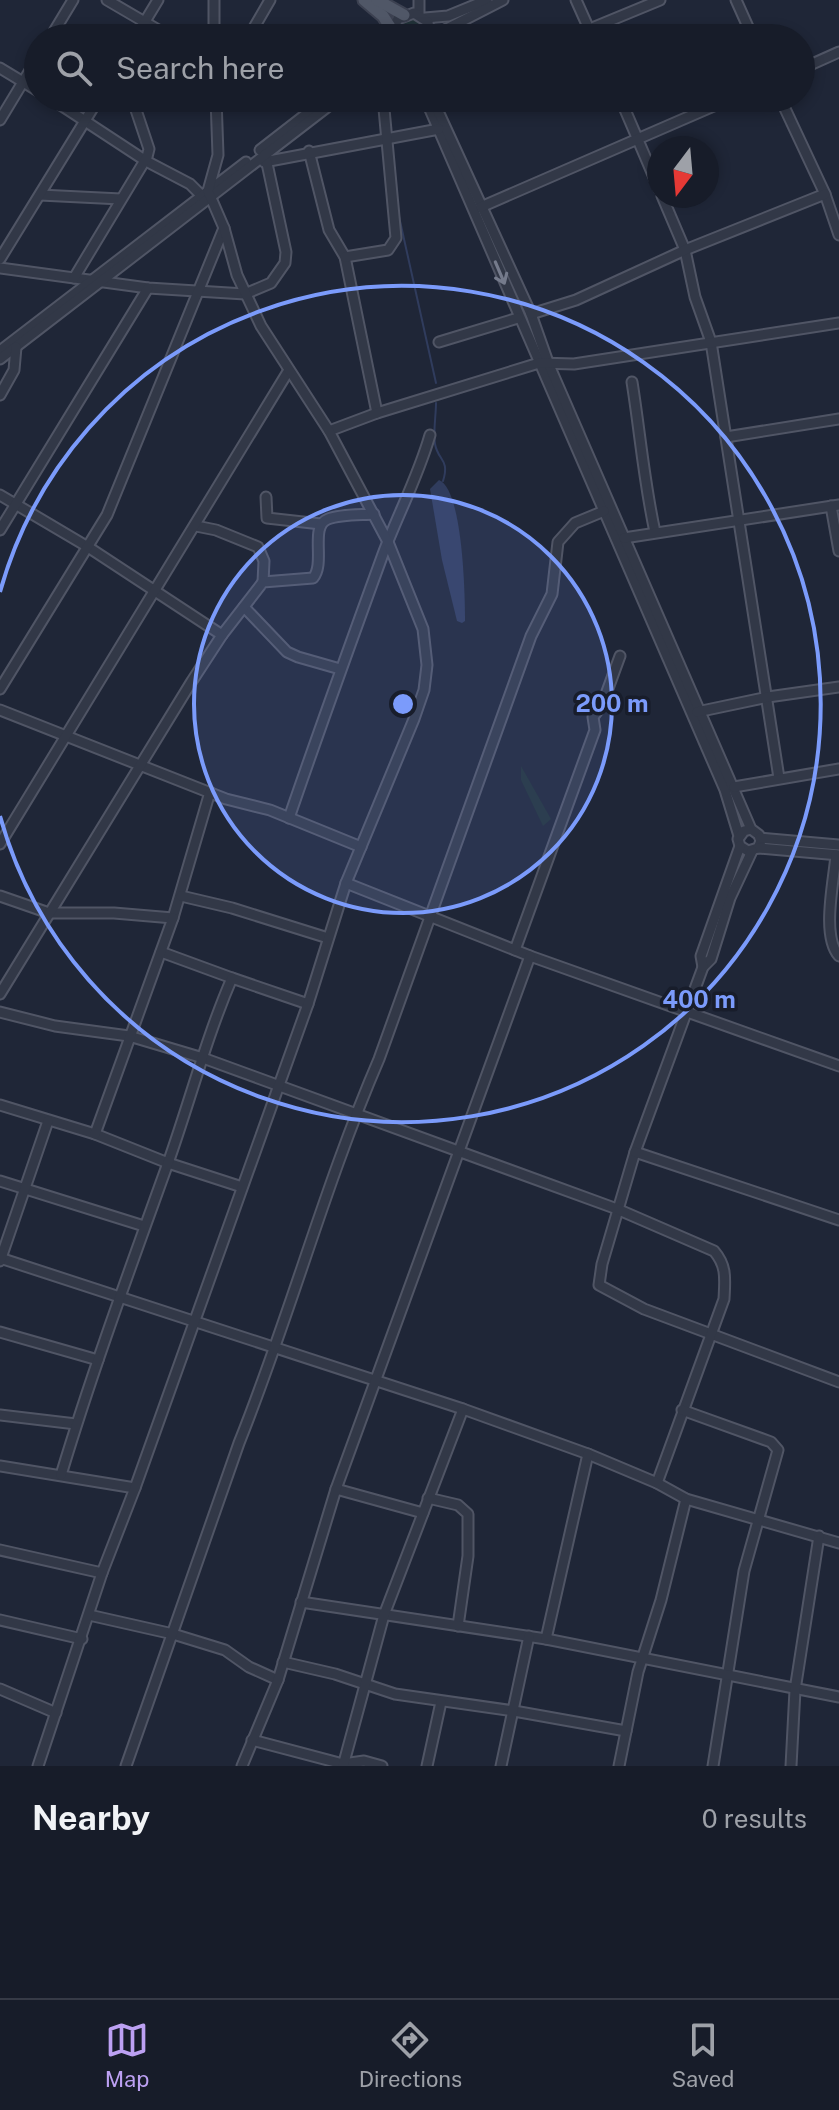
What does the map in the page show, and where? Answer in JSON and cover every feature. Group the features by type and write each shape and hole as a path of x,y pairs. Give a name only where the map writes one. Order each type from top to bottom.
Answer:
{"main road":[{"path":"364,0 383,16 387,24"},
{"path":"377,0 404,15"}],"street":[{"path":"58,24 73,0"},
{"path":"107,0 150,24"},
{"path":"143,24 158,0"},
{"path":"214,0 214,24"},
{"path":"256,24 270,0"},
{"path":"419,0 422,16 428,24"},
{"path":"396,24 404,15 448,16 487,0"},
{"path":"456,24 503,0"},
{"path":"576,0 587,24"},
{"path":"610,24 660,0"},
{"path":"736,0 747,24"},
{"path":"815,63 839,52"},
{"path":"0,68 23,81 0,120"},
{"path":"38,1766 102,1573 308,1004 346,883 414,719 424,690 427,665 423,629 388,542 329,431 261,326 237,275 224,228 208,196 146,161 72,112"},
{"path":"0,259 91,112"},
{"path":"74,278 146,161 149,149 137,112"},
{"path":"208,196 218,155 216,112"},
{"path":"0,351 208,196 310,112"},
{"path":"208,196 266,157 322,112"},
{"path":"345,257 388,250 396,238 384,112"},
{"path":"431,112 518,318 544,364 624,538 696,713 730,803 739,841 745,850 757,846 838,851 829,934 833,949 839,956"},
{"path":"438,112 531,314 544,364 604,511 751,829 757,832 757,846 730,898 711,959 703,967 635,1152 602,1264 599,1285 644,1309 839,1382"},
{"path":"626,112 647,161"},
{"path":"481,207 699,112"},
{"path":"787,112 825,194 835,208 839,235"},
{"path":"266,157 439,129"},
{"path":"309,151 329,230 345,257 377,413"},
{"path":"0,268 148,288 245,294 271,283 285,263 286,252 266,157"},
{"path":"531,314 576,300 685,250 825,194"},
{"path":"40,195 121,199"},
{"path":"667,208 685,250 695,297 711,342 779,778"},
{"path":"1,684 107,515 224,228"},
{"path":"0,359 97,281"},
{"path":"0,530 148,288"},
{"path":"439,342 518,318"},
{"path":"329,431 377,413 544,364 574,364 839,323"},
{"path":"0,395 14,370 16,347"},
{"path":"0,844 289,370"},
{"path":"632,382 644,454 644,479 655,532"},
{"path":"726,437 839,419"},
{"path":"289,818 340,669 388,542 416,480 430,435"},
{"path":"0,495 88,547 222,635"},
{"path":"266,497 267,518 321,524 328,519 374,514"},
{"path":"624,538 835,505 839,551"},
{"path":"126,1766 355,1114 379,1059 531,636 552,594 558,542 575,523 604,511"},
{"path":"263,582 309,580 317,575 321,524"},
{"path":"0,994 120,795 222,635 263,582 264,561 258,547 216,530 196,526"},
{"path":"244,607 287,652 340,669"},
{"path":"515,950 595,730 593,717 602,705 620,656"},
{"path":"696,713 768,697 839,687"},
{"path":"0,710 361,847"},
{"path":"734,787 839,769"},
{"path":"95,1134 181,896 210,792"},
{"path":"703,967 701,956 739,841 744,831 751,829"},
{"path":"346,883 530,956 839,1066"},
{"path":"0,896 49,913 114,913 173,918"},
{"path":"181,896 232,908 328,938"},
{"path":"161,952 308,1004"},
{"path":"242,1766 278,1680 336,1489 530,956"},
{"path":"61,1475 212,1025 232,978"},
{"path":"0,1012 55,1026 129,1036 203,1058 617,1209 714,1251 723,1261 726,1274 724,1299 657,1483"},
{"path":"0,1105 95,1134 168,1163 242,1187"},
{"path":"48,1121 0,1259 463,1409 588,1454 657,1483 686,1499 839,1543"},
{"path":"635,1152 839,1220"},
{"path":"0,1181 144,1226"},
{"path":"0,1332 98,1360"},
{"path":"343,1765 384,1615 463,1409"},
{"path":"682,1410 775,1445 777,1454 744,1571 713,1766"},
{"path":"0,1415 76,1424"},
{"path":"546,1639 588,1454"},
{"path":"0,1466 135,1488"},
{"path":"336,1489 423,1513"},
{"path":"428,1498 458,1505 468,1514 468,1556 458,1626"},
{"path":"619,1766 643,1658 686,1499"},
{"path":"791,1766 795,1690 819,1536"},
{"path":"0,1550 102,1573"},
{"path":"301,1602 546,1639 839,1697"},
{"path":"89,1615 173,1634 225,1650 249,1667 278,1680"},
{"path":"0,1620 82,1639"},
{"path":"501,1766 529,1636"},
{"path":"283,1662 335,1674 395,1694 626,1731"},
{"path":"0,1689 56,1713"},
{"path":"427,1766 441,1702"},
{"path":"252,1740 343,1765 364,1761 382,1766"}],"shaded area":[{"path":"413,19 421,24 400,24"},
{"path":"521,766 551,819 543,826 521,780"}],"water":[{"path":"439,480 447,488 458,522 464,589 465,621 462,623 457,621 442,560 430,489"}],"waterway":[{"path":"398,212 436,383"},
{"path":"436,403 434,439 444,464 443,481"}]}
